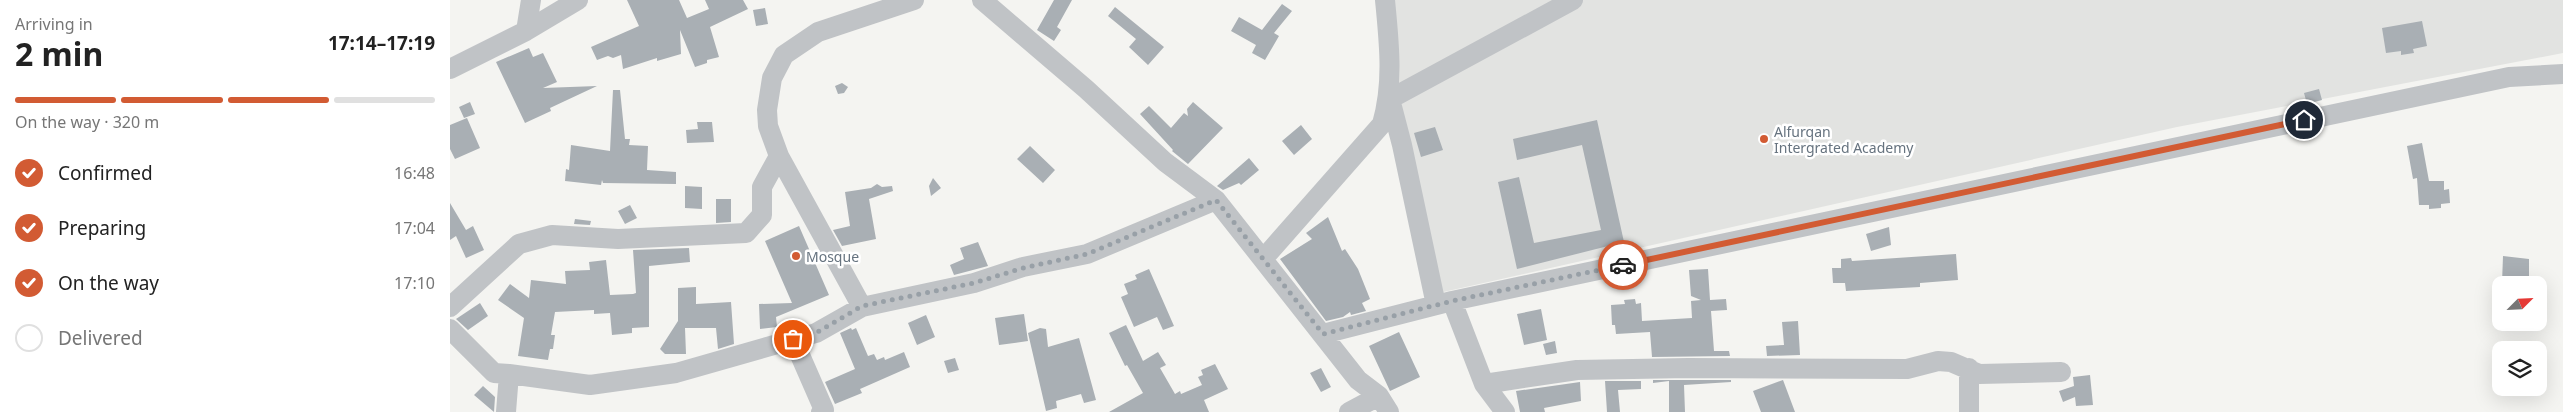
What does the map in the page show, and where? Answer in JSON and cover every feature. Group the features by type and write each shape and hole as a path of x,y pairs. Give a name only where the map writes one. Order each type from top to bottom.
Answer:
{"street":[{"path":"526,31 531,0"},
{"path":"450,69 526,31 578,0"},
{"path":"862,306 779,156 768,126 767,110 772,78 784,55 818,32 914,0"},
{"path":"982,0 1086,88 1165,162 1216,200 1264,258 1358,380 1384,404"},
{"path":"1385,0 1390,50 1390,99 1444,303 1484,384 1505,412"},
{"path":"1264,258 1382,124 1390,99 1573,0"},
{"path":"1323,334 1444,303 2509,77 2563,74"},
{"path":"450,307 519,244 552,236 618,239 746,234 762,215 762,187 779,156"},
{"path":"450,329 494,373 590,385 676,373 816,333 862,306 974,283 1023,268 1087,254 1216,200"},
{"path":"793,339 824,410 821,412"},
{"path":"1484,384 1577,370 1688,368 1907,369 1938,361 1951,362 1969,368 1979,374 2061,372"},
{"path":"1969,368 1969,412"},
{"path":"506,412 509,374"},
{"path":"1349,412 1384,404"}],"shaded area":[{"name":"Alfurqan Intergrated Academy","path":"1390,0 2563,0 2563,53 2177,127 1439,293 1396,80"}],"building":[{"path":"627,0 679,0 687,18 709,9 705,0 743,0 748,9 710,27 719,57 707,60 707,63 695,67 680,30 681,54 657,61 657,58 623,69 621,55 613,58 608,56 597,60 591,47 639,26"},
{"path":"1054,0 1072,0 1057,27 1061,30 1054,41 1037,30"},
{"path":"1282,4 1292,11 1274,33 1279,36 1265,60 1252,53 1256,45 1231,31 1239,17 1262,30"},
{"path":"1115,7 1164,47 1148,65 1129,47 1136,39 1108,16"},
{"path":"765,8 768,24 756,26 753,10"},
{"path":"2422,21 2427,46 2413,49 2414,53 2401,55 2401,51 2386,53 2382,28"},
{"path":"529,48 533,57 543,53 557,82 543,88 597,86 550,108 551,111 525,123 496,62"},
{"path":"842,83 848,87 844,93 838,94 835,86"},
{"path":"2319,89 2322,100 2307,104 2304,93"},
{"path":"613,90 620,90 625,139 630,139 629,145 648,146 647,170 676,172 676,184 603,183 602,180 601,185 565,181 566,169 569,170 571,145 610,151"},
{"path":"470,102 475,114 464,118 459,107"},
{"path":"1193,102 1223,128 1188,164 1172,151 1140,114 1149,106 1171,128 1184,113 1188,116 1187,109"},
{"path":"467,118 480,148 455,159 450,149 450,125"},
{"path":"1597,120 1624,242 1517,269 1498,182 1519,177 1534,243 1601,230 1582,145 1517,160 1513,139"},
{"path":"697,122 712,122 714,142 687,143 686,130 698,129"},
{"path":"1301,125 1312,139 1294,155 1282,141"},
{"path":"1435,127 1443,150 1421,157 1414,133"},
{"path":"2422,143 2429,181 2444,181 2444,190 2449,189 2450,203 2441,204 2441,208 2429,209 2429,205 2419,205 2417,178 2413,179 2407,146"},
{"path":"1030,146 1055,170 1043,183 1017,159"},
{"path":"1249,158 1259,170 1241,185 1239,183 1223,190 1217,186"},
{"path":"933,178 941,188 931,196 929,186"},
{"path":"877,184 882,187 892,186 893,191 869,199 876,239 842,246 833,230 850,226 845,192 871,188"},
{"path":"685,186 702,187 702,209 685,208"},
{"path":"716,199 731,199 731,222 716,223"},
{"path":"450,203 466,230 473,226 484,250 466,258 456,236 450,240"},
{"path":"630,205 637,218 625,224 618,211"},
{"path":"1328,217 1342,251 1345,249 1358,269 1370,299 1362,303 1366,311 1351,315 1350,312 1343,317 1326,321 1280,259 1312,239 1306,233"},
{"path":"575,219 591,221 590,225 574,224"},
{"path":"799,226 829,295 776,317 777,327 760,329 759,304 792,303 765,241"},
{"path":"1889,227 1891,245 1871,251 1866,234"},
{"path":"978,242 988,266 954,275 950,265 964,259 960,248"},
{"path":"689,248 690,262 649,266 649,327 632,328 632,333 612,335 610,313 594,314 594,310 555,312 551,335 555,335 553,349 550,349 548,360 518,356 524,318 498,300 510,284 529,298 531,280 566,284 565,271 590,270 589,262 606,260 610,295 633,294 636,293 633,250"},
{"path":"1956,254 1958,280 1920,283 1920,287 1846,291 1845,283 1833,283 1832,268 1841,268 1841,259 1851,258 1852,261"},
{"path":"2503,256 2529,259 2529,276 2502,276"},
{"path":"1149,269 1174,326 1163,330 1157,317 1134,327 1121,297 1128,294 1124,284 1137,279 1135,275"},
{"path":"1708,269 1710,300 1726,299 1727,310 1711,311 1714,351 1729,351 1730,356 1652,357 1650,332 1616,334 1615,325 1612,325 1611,305 1625,304 1624,300 1635,299 1636,304 1641,303 1642,321 1692,318 1691,301 1701,300 1691,296 1689,270"},
{"path":"696,287 696,304 731,302 734,344 718,349 716,328 685,328 686,354 665,354 660,349 678,321 678,288"},
{"path":"480,303 488,316 468,330 456,319"},
{"path":"1541,309 1547,340 1524,345 1517,314"},
{"path":"1024,314 1028,341 999,345 995,318"},
{"path":"926,315 935,337 917,345 908,323"},
{"path":"1798,321 1800,355 1767,356 1766,346 1784,345 1782,322"},
{"path":"1126,325 1143,361 1158,352 1166,365 1160,368 1175,394 1180,391 1181,394 1202,385 1198,377 1203,375 1201,370 1215,364 1228,389 1204,400 1209,412 1109,412 1143,393 1127,365 1125,366 1109,333"},
{"path":"851,328 852,330 856,328 868,356 874,354 877,360 884,357 885,360 904,352 910,367 860,389 862,393 835,404 825,382 855,369 840,333"},
{"path":"1040,328 1046,329 1048,347 1079,338 1096,400 1084,403 1081,394 1056,401 1057,408 1046,411 1028,333"},
{"path":"1399,332 1420,377 1390,391 1369,346"},
{"path":"1555,341 1557,353 1546,355 1543,344"},
{"path":"955,358 959,370 948,373 944,361"},
{"path":"1321,368 1331,387 1321,392 1310,373"},
{"path":"2090,375 2093,405 2076,406 2075,397 2063,402 2059,391 2074,386 2073,377"},
{"path":"1653,380 1731,380 1731,382 1684,385 1685,412 1669,412 1669,381 1653,383"},
{"path":"1783,380 1795,412 1761,412 1753,391"},
{"path":"1605,381 1641,381 1641,389 1618,390 1620,412 1607,412"},
{"path":"1580,382 1581,401 1544,408 1545,412 1520,412 1516,391"},
{"path":"483,386 495,397 494,412 474,395"}],"way so far":[{"path":"793,339 816,333 862,306 974,283 1023,268 1087,254 1216,200 1323,334 1452,301 1623,265"}],"place":[{"name":"Alfurqan Intergrated Academy","path":"1764,139"},
{"name":"Mosque","path":"796,256"}],"route":[{"path":"1623,265 2304,120"}]}
